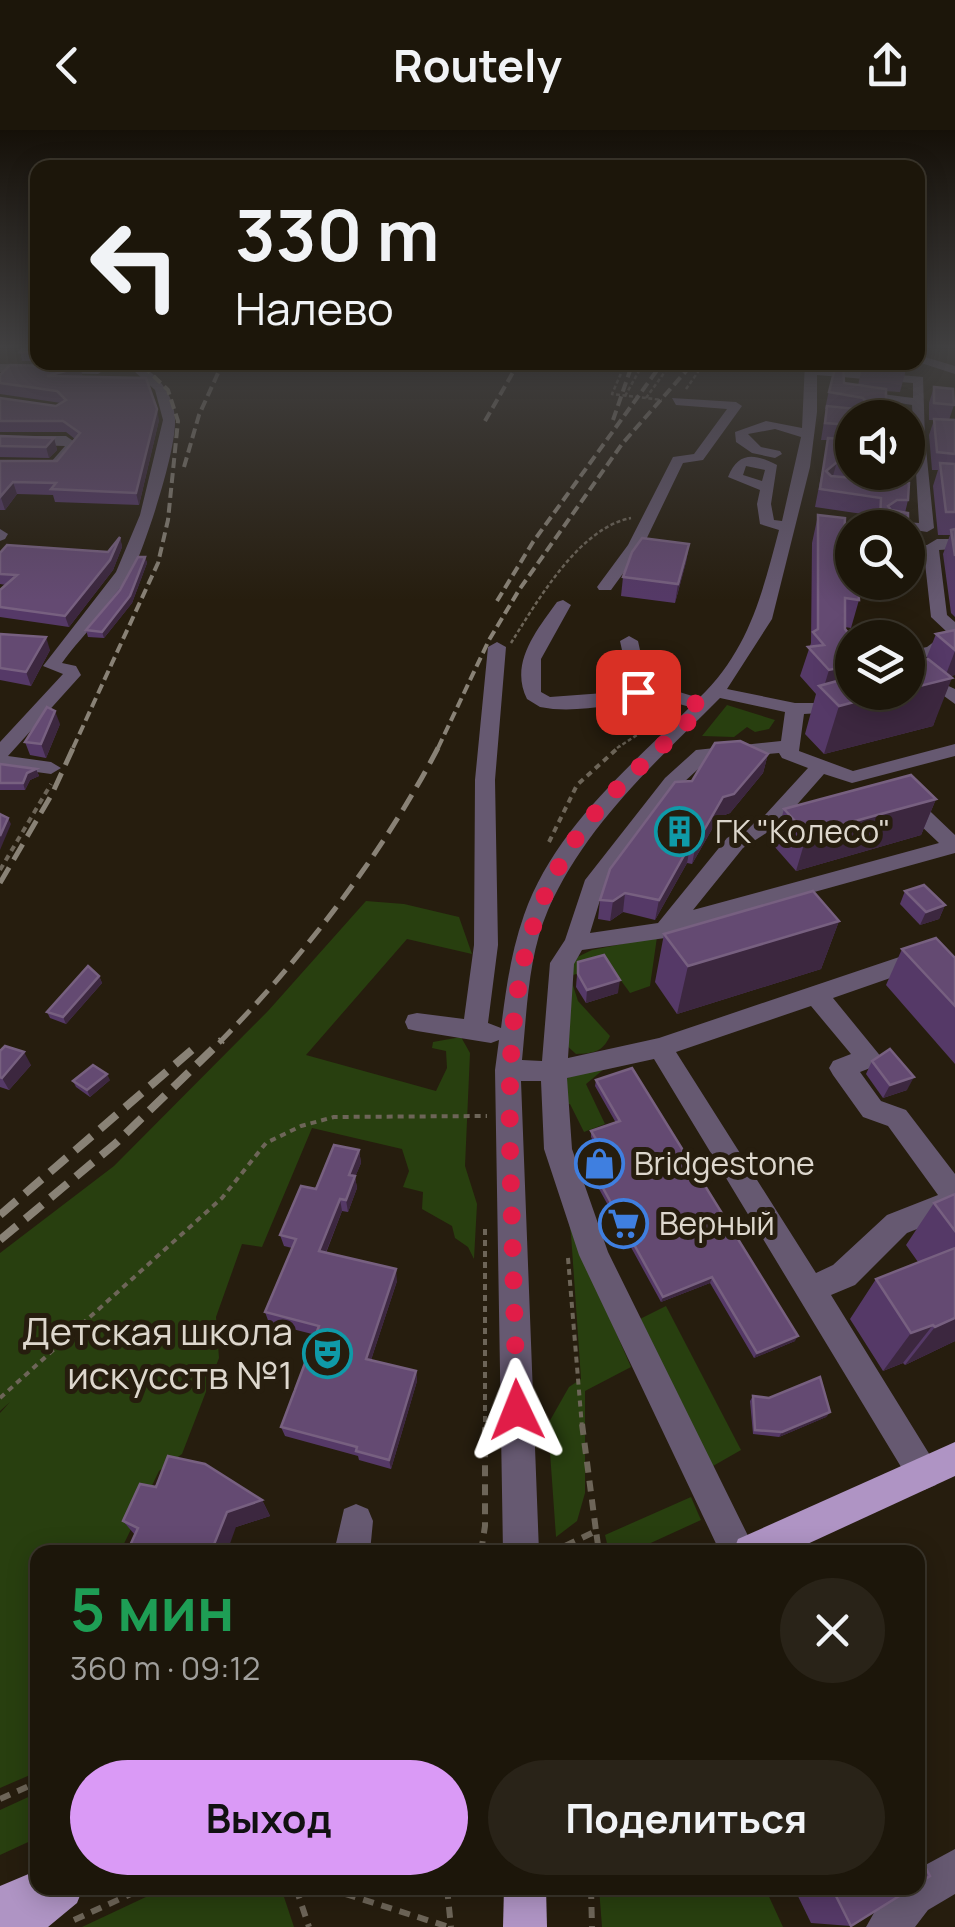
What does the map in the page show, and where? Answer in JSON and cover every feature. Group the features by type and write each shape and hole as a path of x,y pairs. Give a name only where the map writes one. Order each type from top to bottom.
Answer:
{"main road":[{"path":"766,1545 939,1466"},
{"path":"0,1908 30,1894"},
{"path":"525,1895 526,1927"},
{"path":"14,1927 63,1906"}],"street":[{"path":"0,752 72,675 70,670 52,666 54,660 90,620 132,560 166,433"},
{"path":"678,460 698,457 720,433"},
{"path":"742,433 746,445 803,467"},
{"path":"790,433 810,443"},
{"path":"520,1545 508,1070 510,1036 528,939 536,912 562,860 608,800 710,699 764,618 790,527 810,433"},
{"path":"606,587 694,437"},
{"path":"0,440 66,440 72,445 55,466 0,465"},
{"path":"925,476 938,478"},
{"path":"766,487 767,524 790,527"},
{"path":"924,490 925,528"},
{"path":"905,492 924,494"},
{"path":"925,549 937,544 955,544"},
{"path":"925,643 936,644 955,632 940,617 931,549"},
{"path":"564,606 532,657 529,680 534,695 546,703 642,696 795,709 835,708"},
{"path":"630,641 642,696"},
{"path":"925,653 934,650 936,644"},
{"path":"475,1031 486,944 485,780 497,647"},
{"path":"795,709 789,754 852,778 955,750"},
{"path":"735,1545 594,1255 558,1149 554,1071 562,963 576,941 593,885 702,754 790,746"},
{"path":"0,761 51,768"},
{"path":"576,941 612,940 665,930 735,843 772,820 820,766"},
{"path":"876,771 955,846"},
{"path":"668,925 955,846"},
{"path":"508,1070 554,1071 660,1048 926,958 955,989"},
{"path":"810,1290 844,1275 897,1224 955,1198 897,1118 872,1109 842,1068 869,1058 816,995"},
{"path":"417,1022 510,1036"},
{"path":"660,1048 810,1290 939,1466"},
{"path":"925,1889 955,1870"}],"path":[{"path":"497,647 514,642 528,613 554,576 610,522 652,514"},
{"path":"0,870 52,783 56,770 51,768"},
{"path":"0,1398 222,1198 266,1144 301,1126 334,1117 510,1116"},
{"path":"568,1251 576,1381 598,1545"},
{"path":"567,1545 596,1531"},
{"path":"0,1799 30,1786"},
{"path":"63,1906 112,1895"},
{"path":"298,1895 309,1927"},
{"path":"349,1895 450,1927 448,1895"},
{"path":"591,1895 592,1927"}],"green space":[{"path":"727,705 775,720 769,729 755,732 747,727 734,737 702,736"},
{"path":"366,901 404,904 459,917 472,954 407,939 306,1055 436,1091 447,1068 446,1051 432,1048 433,1042 461,1037 470,1053 465,1166 477,1204 474,1259 468,1247 455,1238 452,1226 422,1209 423,1192 403,1187 409,1171 402,1149 312,1128 262,1247 242,1244 216,1317 219,1358 182,1454 159,1471 123,1545 30,1545 30,1775 0,1788 0,1413 10,1402 0,1411 0,1253 114,1166 268,1011"},
{"path":"657,937 650,986 630,993 605,968 570,976 578,1001 610,1036 596,1051 576,1054 565,1044 566,975 571,960 592,950"},
{"path":"604,1069 586,1084 605,1124 584,1132 570,1104 562,1105 560,1083 572,1075"},
{"path":"558,1160 583,1257 631,1367 585,1391 585,1493 577,1521 556,1537 548,1424 569,1387 581,1379 571,1234"},
{"path":"666,1306 741,1450 713,1466 640,1319"},
{"path":"691,1497 701,1520 646,1545 607,1545 605,1535"},
{"path":"30,1796 30,1841 0,1855 0,1810"},
{"path":"150,1895 283,1895 294,1927 82,1927"},
{"path":"600,1895 768,1895 783,1927 602,1927"}],"building":[{"path":"80,433 151,433 136,493 51,489 56,483 13,482 0,497 0,461 57,461"},
{"path":"935,433 955,433 955,454 937,452"},
{"path":"0,436 54,438 46,447 0,446"},
{"path":"828,438 835,439 835,464 826,471 835,476 835,490 909,490 908,500 897,500 888,506 891,510 880,510 881,498 820,489"},
{"path":"940,463 955,464 955,512 946,512"},
{"path":"818,515 835,517 835,600 845,600 845,620 835,620 835,669 829,670 808,647 824,645 813,632 818,629"},
{"path":"120,537 110,560 65,616 0,607 0,590 17,575 0,574 0,553 7,545 108,552"},
{"path":"642,538 689,544 678,584 623,577"},
{"path":"138,557 145,557 130,596 102,632 86,630 120,590"},
{"path":"955,630 955,650 936,634"},
{"path":"0,634 46,637 26,672 0,668"},
{"path":"928,659 952,678 925,685"},
{"path":"835,682 835,702 819,686"},
{"path":"47,707 55,711 41,744 25,742"},
{"name":"ГК \"Колесо\"","path":"740,741 768,754 734,794 723,797 659,900 625,893 613,901 600,900 610,869 675,782 692,781 715,743"},
{"path":"0,764 36,769 27,773 23,783 0,783"},
{"path":"911,775 936,799 807,834 784,809"},
{"path":"0,814 8,818 0,836"},
{"path":"924,885 945,905 926,912 905,891"},
{"path":"813,891 839,921 688,966 664,934"},
{"path":"936,938 955,958 955,1006 902,949"},
{"path":"604,955 620,980 587,990 578,974 578,962"},
{"path":"88,966 99,976 63,1017 47,1012"},
{"path":"5,1046 24,1052 2,1078 0,1051"},
{"path":"890,1049 914,1077 890,1085 872,1061"},
{"path":"93,1065 107,1074 87,1090 73,1081"},
{"path":"632,1068 798,1336 757,1353 712,1277 663,1297 582,1150 599,1144 591,1131 620,1121 596,1080"},
{"path":"334,1145 359,1150 349,1175 355,1176 346,1200 340,1199 319,1251 396,1269 366,1359 416,1371 389,1460 356,1451 357,1447 281,1427 319,1326 265,1312 296,1239 280,1235 301,1186 316,1189"},
{"path":"955,1194 955,1231 934,1203"},
{"path":"955,1248 955,1318 911,1333 876,1279"},
{"path":"820,1377 830,1412 782,1432 755,1430 753,1396 769,1398"},
{"path":"168,1456 205,1464 262,1500 227,1512 214,1545 130,1545 138,1528 123,1521 140,1484 156,1487"},
{"path":"836,1895 901,1895 851,1926"}],"railway":[{"path":"73,748 158,563 168,520 177,433"},
{"path":"184,467 194,433"},
{"path":"497,601 533,542 612,433"},
{"path":"439,747 489,640 519,590 632,433"},
{"path":"0,883 52,794 74,746"},
{"path":"220,1042 340,902 393,826 439,747"},
{"path":"0,1240 116,1143 220,1042"},
{"path":"0,1215 193,1049"}],"place":[{"name":"ГК \"Колесо\"","path":"680,832"},
{"name":"Bridgestone","path":"599,1164"},
{"name":"Верный","path":"624,1224"},
{"name":"Детская школа искусств №1","path":"328,1354"}],"route":[{"path":"517,1410 508,1070 520,970 536,912 549,883 590,819 704,706 676,698 642,696 638,692"}]}
